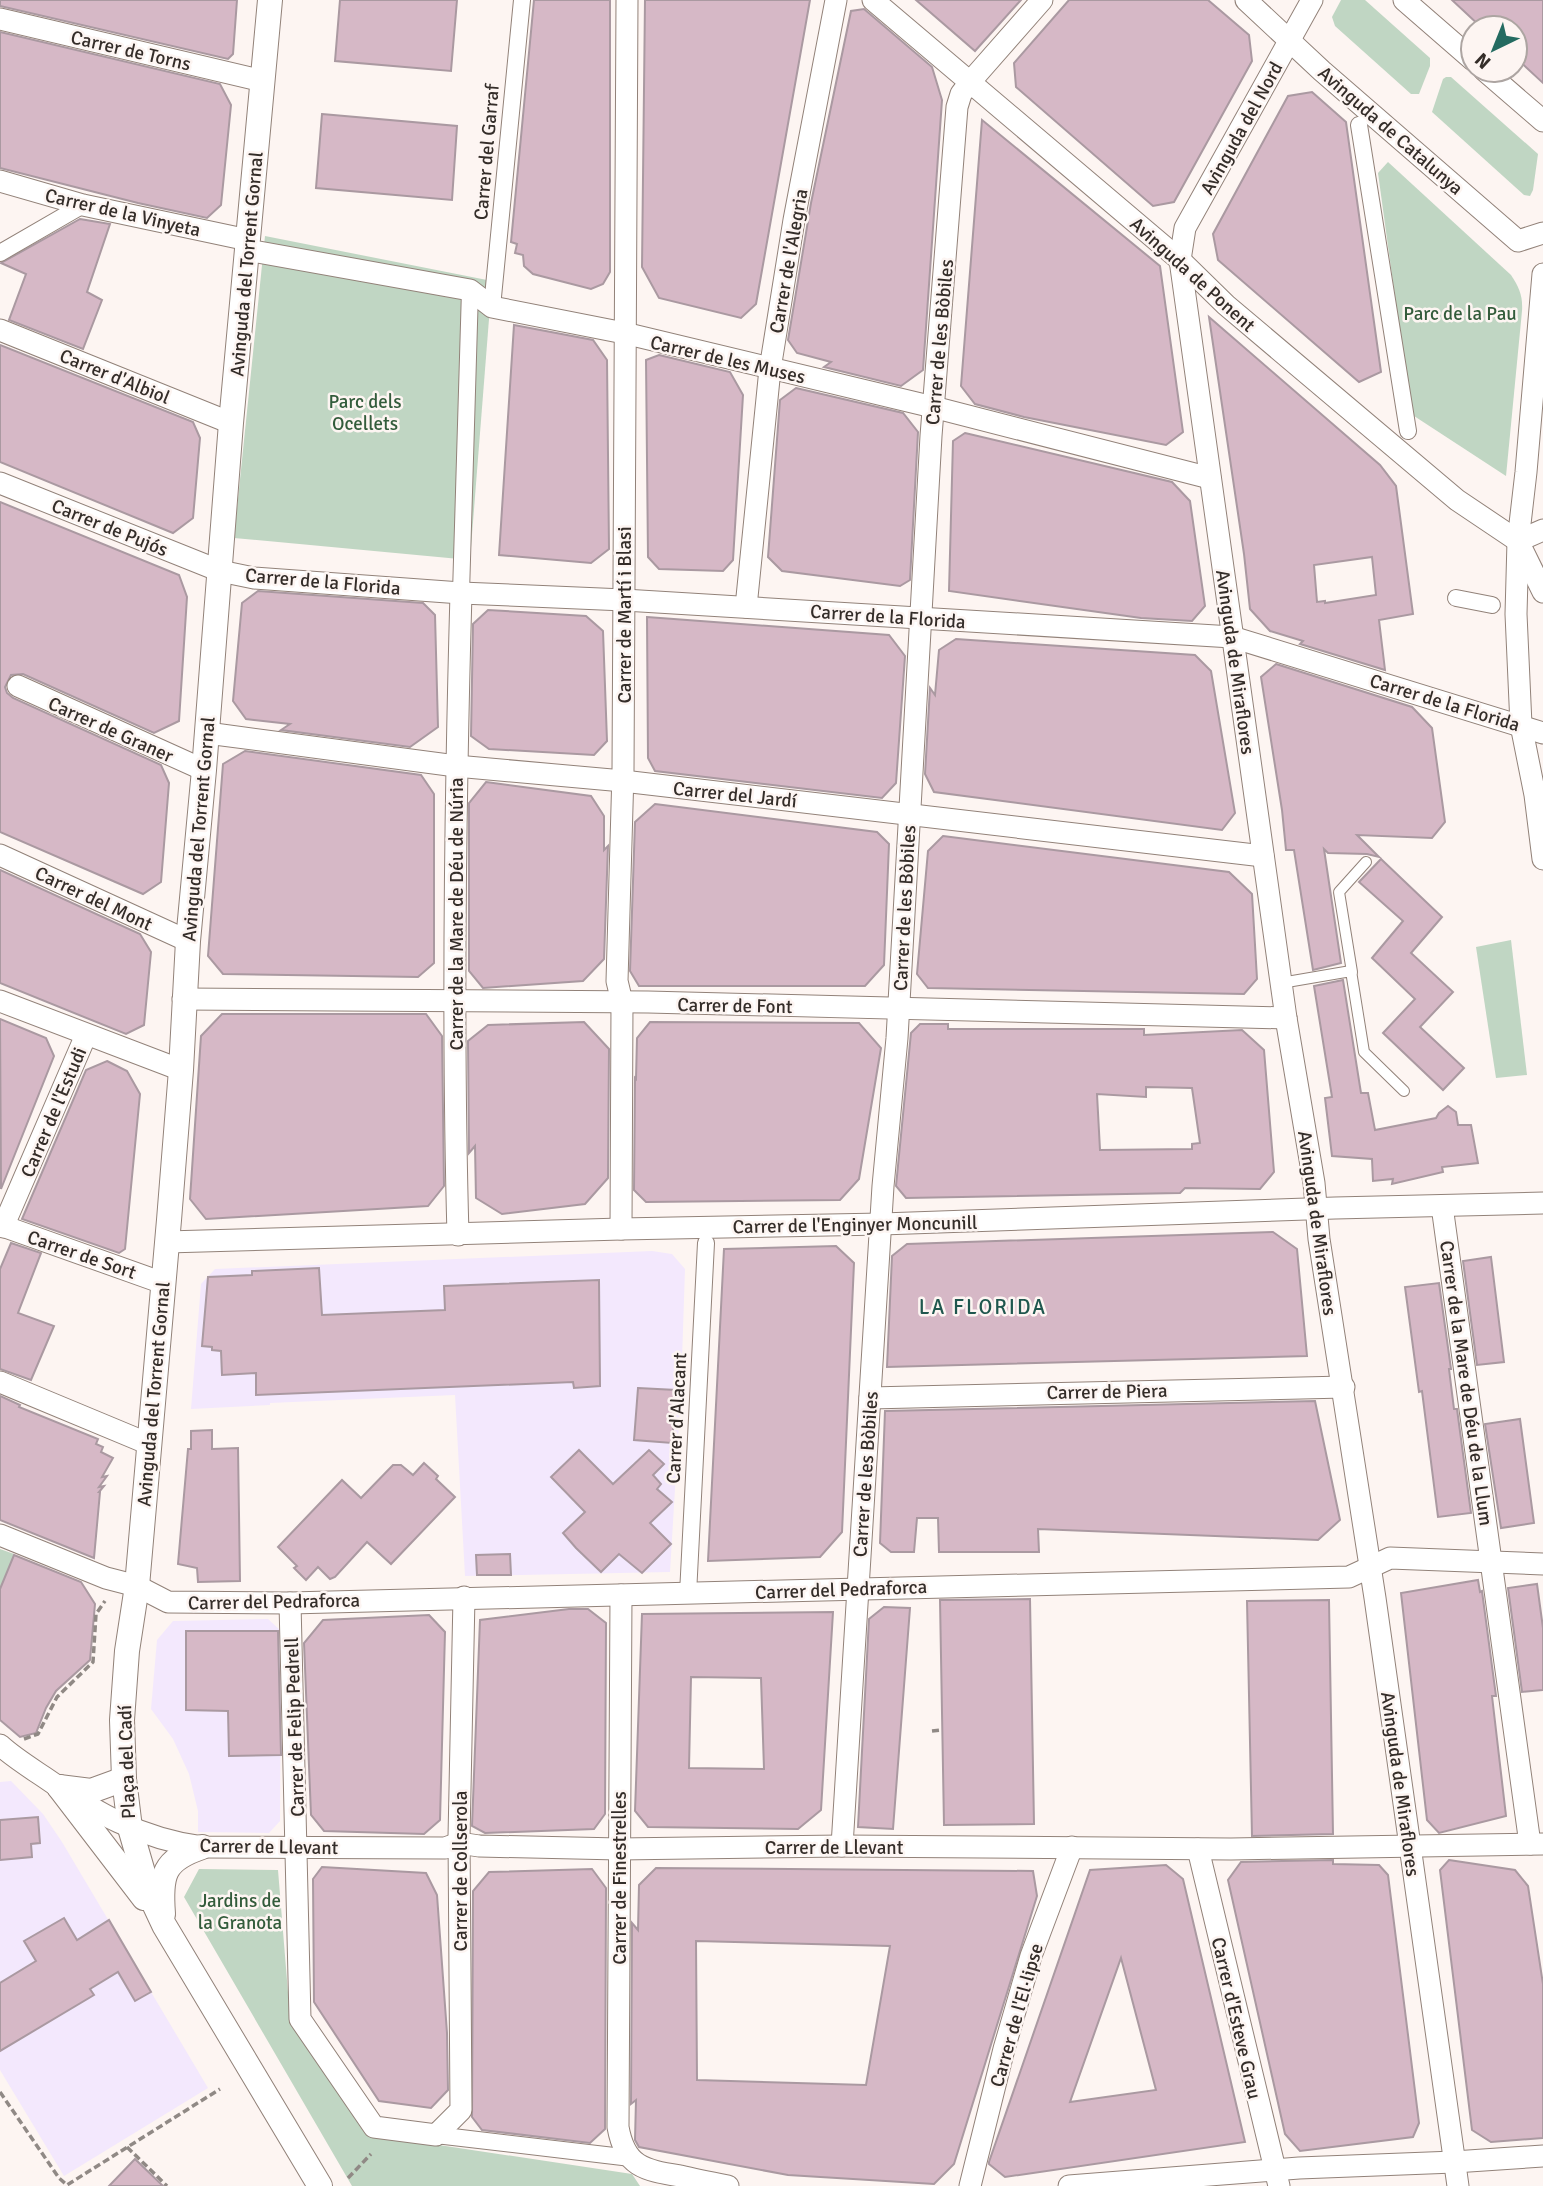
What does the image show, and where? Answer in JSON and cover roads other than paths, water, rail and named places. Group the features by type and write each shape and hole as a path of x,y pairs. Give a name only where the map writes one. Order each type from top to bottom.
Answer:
{"street":[{"name":"Avinguda del Torrent Gornal","path":"127,1658 137,1586 167,1242 181,1070 183,999 231,423 270,0"},
{"name":"Carrer del Garraf","path":"492,307 522,0"},
{"name":"Carrer de Martí i Blasi","path":"621,1228 622,1002 617,981 623,781 627,0"},
{"name":"Carrer de l'Alegria","path":"746,607 770,369 794,220 836,0"},
{"name":"Avinguda de Ponent","path":"873,0 1180,260 1226,305 1457,500 1518,541"},
{"name":"Carrer de les Bòbiles","path":"842,1846 857,1589 898,1009 933,407 957,107 961,94 970,82 1042,0"},
{"name":"Avinguda de Catalunya","path":"1246,0 1518,241 1543,233"},
{"name":"Avinguda del Nord","path":"1180,260 1185,228 1312,0"},
{"path":"1404,0 1459,48"},
{"name":"Carrer de Torns","path":"0,19 263,81"},
{"path":"1500,84 1543,121"},
{"path":"1359,125 1408,431"},
{"name":"Carrer de la Vinyeta","path":"0,181 83,205 247,245"},
{"path":"0,253 83,205"},
{"name":"Carrer de les Muses","path":"247,245 470,290 492,307 624,333 933,407 1210,478"},
{"name":"Avinguda de Miraflores","path":"1180,260 1286,1018 1314,1183 1319,1239 1370,1567 1458,2186"},
{"path":"1543,274 1527,472 1518,541 1516,614 1521,724 1535,795 1543,859"},
{"path":"461,593 470,290"},
{"name":"Carrer d'Albiol","path":"0,330 231,423"},
{"name":"Carrer de Pujós","path":"0,483 220,571"},
{"path":"1518,541 1543,530"},
{"path":"1518,541 1543,592"},
{"name":"Carrer de la Florida","path":"220,571 254,578 461,593 1232,636 1543,733"},
{"name":"Carrer de la Mare de Déu de Núria","path":"458,1235 454,1001 461,593"},
{"path":"1456,597 1492,605"},
{"name":"Carrer de Graner","path":"18,687 204,771"},
{"name":"Carrer del Jardí","path":"207,733 456,766 623,781 1263,856"},
{"name":"Carrer del Mont","path":"0,855 188,940"},
{"name":"Carrer de Font","path":"183,999 622,1002 1286,1018"},
{"path":"0,1001 181,1070"},
{"name":"Carrer de l'Estudi","path":"2,1226 86,1035"},
{"name":"Carrer de l'Enginyer Moncunill","path":"167,1242 621,1228 882,1224 1543,1202"},
{"name":"Carrer de la Mare de Déu de la Llum","path":"1442,1206 1492,1560 1536,1844"},
{"name":"Carrer de Sort","path":"2,1226 163,1283"},
{"name":"Carrer d'Alacant","path":"688,1594 706,1243"},
{"path":"0,1382 149,1444"},
{"name":"Carrer de Piera","path":"870,1398 1343,1387"},
{"name":"Carrer del Pedraforca","path":"0,1535 106,1578 137,1586 168,1602 290,1603 1349,1577 1390,1558 1543,1564"},
{"name":"Carrer de Finestrelles","path":"621,1595 618,2127 620,2140 631,2158"},
{"name":"Carrer de Collserola","path":"436,2135 461,2109 459,1843 464,1597"},
{"name":"Carrer de Felip Pedrell","path":"290,1603 300,2019 374,2127 436,2135"},
{"name":"Plaça del Cadí","path":"9,1743 58,1787 113,1821 130,1828 124,1779 122,1720 127,1658"},
{"path":"58,1787 92,1791 124,1779"},
{"path":"58,1787 164,1925"},
{"path":"130,1828 149,1893 164,1925 320,2186"},
{"name":"Carrer de Llevant","path":"130,1828 175,1843 202,1847 445,1847 459,1843 478,1846 619,1849 842,1846 1198,1849 1536,1844"},
{"path":"164,1925 161,1885 165,1873 178,1856 202,1847"},
{"name":"Carrer de l'El·lipse","path":"970,2186 1004,2049 1031,1955 1072,1847"},
{"name":"Carrer d'Esteve Grau","path":"1198,1849 1276,2178"},
{"path":"436,2135 631,2158 647,2170 728,2186"},
{"path":"1069,2186 1276,2178 1543,2156"}],"lane":[{"path":"1366,862 1339,892 1364,1052 1404,1091"},
{"path":"1281,983 1352,972"}],"district":[{"name":"LA FLORIDA","path":"983,1307"}],"park label":[{"name":"Parc de la Pau","path":"1460,313"},
{"name":"Parc dels Ocellets","path":"365,412"},
{"name":"Jardins de la Granota","path":"240,1911"}]}
